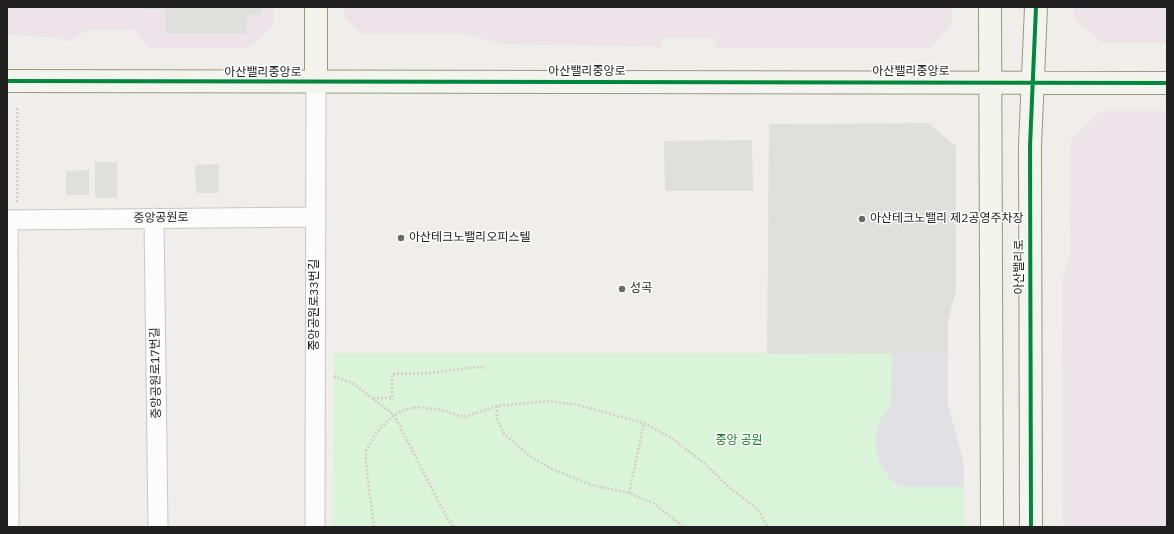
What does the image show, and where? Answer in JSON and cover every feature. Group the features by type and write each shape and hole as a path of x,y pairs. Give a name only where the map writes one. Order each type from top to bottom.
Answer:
{"street":[{"path":"316,7 316,83"},
{"path":"990,7 992,527"},
{"name":"아산밸리로","path":"1031,527 1030,146 1036,7"},
{"name":"아산밸리중앙로","path":"7,81 316,83 1167,83"},
{"name":"중앙공원로33번길","path":"315,527 316,83"},
{"name":"중앙공원로","path":"8,220 315,216"},
{"name":"중앙공원로17번길","path":"154,218 158,527"},
{"path":"8,220 9,527"}],"path":[{"path":"17,107 17,203"},
{"path":"372,398 392,398 392,374 431,373 475,367 485,368"},
{"path":"334,376 354,384 394,415 453,527"},
{"path":"374,527 366,465 366,451 376,433 394,415 417,407 441,410 464,417 497,406 546,401 578,405 644,423 671,438 703,462 729,487 757,508 768,527"},
{"path":"497,406 497,418 504,434 531,458 550,468 591,485 629,493 653,503 684,527"},
{"path":"629,493 644,423"}],"shaded area":[{"path":"7,7 274,7 274,25 249,48 149,48 134,30 88,30 71,41 50,37 7,35"},
{"path":"143,7 261,7 261,14 247,15 246,34 165,34 165,9 143,9"},
{"path":"344,7 952,7 952,25 930,48 716,48 715,38 662,38 662,47 503,44 463,34 362,34 344,16"},
{"path":"1074,7 1167,7 1167,43 1102,43 1074,18"},
{"path":"1101,111 1167,111 1167,527 1063,527 1062,279 1070,255 1071,139"},
{"name":"아산테크노밸리 제2공영주차장","path":"928,123 956,146 956,291 948,320 948,353 767,354 769,124"},
{"path":"752,140 753,191 665,191 664,141"},
{"path":"95,162 117,162 117,198 95,198"},
{"path":"219,164 219,193 196,193 195,165"},
{"path":"89,170 89,195 66,195 66,171"},
{"path":"892,353 948,353 948,404 964,464 964,487 900,487 889,478 880,464 876,450 876,430 882,417 891,405"}],"green space":[{"name":"중앙 공원","path":"334,353 948,353 948,404 964,464 964,527 333,527"}],"cycle path":[{"path":"1031,527 1030,146 1036,7"},
{"path":"7,81 1167,83"}],"place":[{"name":"아산테크노밸리 제2공영주차장","path":"862,219"},
{"name":"아산테크노밸리오피스텔","path":"401,238"},
{"name":"성곡","path":"622,289"}]}
